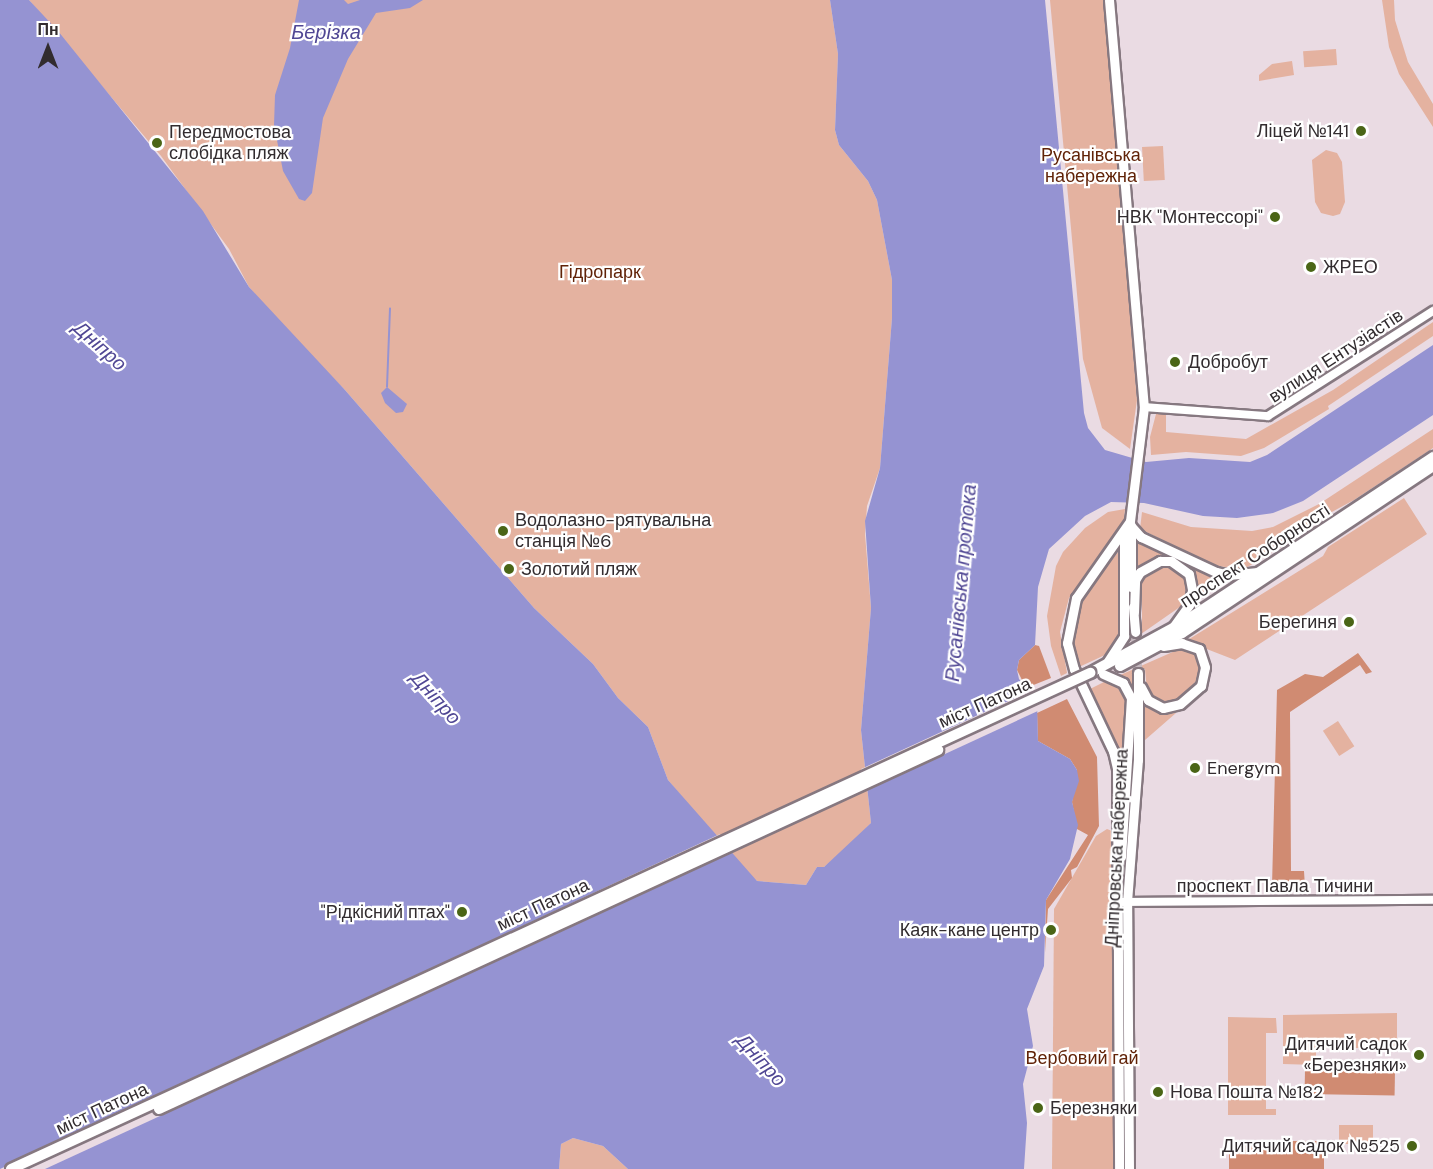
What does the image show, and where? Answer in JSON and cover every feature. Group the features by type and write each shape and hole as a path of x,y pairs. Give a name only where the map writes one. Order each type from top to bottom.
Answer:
{"highway":[{"name":"проспект Соборності","path":"1097,673 1171,630 1433,457"},
{"name":"проспект Соборності","path":"1097,673 1156,648 1433,466"},
{"name":"міст Патона","path":"11,1169 1097,673"},
{"name":"міст Патона","path":"28,1169 1097,673"}],"main road":[{"path":"1097,673 1124,636 1129,524 1144,407 1109,0"},
{"path":"1129,524 1141,537 1216,572 1229,575 1260,572"},
{"path":"1129,524 1135,632"},
{"name":"Дніпровська набережна","path":"1128,1169 1122,902 1118,876 1116,761 1074,669 1067,643 1070,614 1083,587 1129,524"},
{"path":"1134,612 1135,580 1140,572 1160,561 1180,566 1189,574 1192,597 1171,630"},
{"name":"Дніпровська набережна","path":"1119,1169 1122,902 1138,760 1139,678 1148,700 1163,708 1195,694 1205,676 1199,649 1182,643 1156,648"},
{"name":"Дніпровська набережна","path":"1097,673 1123,683 1131,707 1124,835 1118,876"}],"street":[{"name":"вулиця Ентузіастів","path":"1144,407 1268,416 1433,311"},
{"name":"проспект Павла Тичини","path":"1122,902 1433,900"}],"green space":[{"name":"Гідропарк","path":"29,0 830,0 838,54 835,130 839,145 868,181 877,200 892,280 892,318 880,468 867,506 865,534 871,608 861,730 871,823 852,843 824,867 817,867 806,885 757,881 742,869 668,780 648,727 618,698 593,664 534,608 345,390 285,330 249,287 229,249 161,156"},
{"name":"Русанівська набережна","path":"1050,0 1104,0 1137,400 1130,449 1102,428 1083,359"},
{"path":"1382,0 1394,0 1395,20 1408,62 1433,104 1433,127 1399,74 1389,47"},
{"path":"1336,49 1337,65 1304,67 1303,51"},
{"path":"1292,61 1294,75 1259,81 1259,75 1272,64"},
{"path":"1163,146 1165,180 1144,181 1142,147"},
{"path":"1326,150 1337,153 1342,162 1345,202 1340,214 1333,216 1321,213 1315,202 1312,160"},
{"path":"1433,322 1433,336 1328,406 1329,409 1264,448 1241,456 1186,452 1151,455 1150,437 1156,414 1166,414 1166,432 1246,439 1333,390"},
{"path":"1433,429 1433,448 1354,500 1304,527 1291,537 1293,540 1244,569 1216,566 1140,529 1142,512 1191,527 1252,531 1273,527 1319,504"},
{"path":"1404,498 1427,534 1235,660 1186,641 1323,556 1328,547"},
{"path":"1125,509 1124,521 1111,543 1069,598 1060,632 1067,673 1061,676 1051,646 1047,616 1056,566 1063,552 1085,528 1108,512"},
{"path":"1135,540 1172,557 1156,558 1134,573"},
{"path":"1119,551 1119,635 1105,655 1079,667 1071,641 1079,601"},
{"path":"1183,561 1233,578 1196,601 1197,581"},
{"path":"1158,567 1172,568 1185,577 1187,602 1131,641 1130,631 1142,631 1142,578"},
{"path":"1184,647 1200,658 1200,677 1176,703 1166,706 1153,702 1147,692 1145,669 1136,670 1135,699 1128,683 1118,676"},
{"path":"1104,682 1113,683 1121,689 1126,702 1120,822 1119,762 1088,690"},
{"path":"1145,705 1163,714 1176,713 1145,740"},
{"path":"1338,721 1354,746 1339,756 1323,731"},
{"name":"Вербовий гай","path":"1107,829 1112,831 1114,1169 1052,1169 1054,909 1096,836"},
{"path":"1397,1013 1397,1048 1316,1048 1316,1065 1283,1064 1283,1015"},
{"path":"1228,1017 1276,1018 1277,1033 1266,1033 1266,1109 1276,1109 1276,1115 1228,1115"},
{"path":"1339,1125 1373,1125 1373,1144 1339,1144"},
{"path":"573,1138 603,1146 628,1169 559,1169 561,1144"}],"shaded area":[{"path":"1035,645 1039,646 1051,678 1026,688 1017,670 1019,660"},
{"path":"1358,653 1372,672 1366,674 1360,665 1290,712 1291,871 1304,871 1305,887 1272,886 1277,690 1305,674 1323,677"},
{"path":"1067,699 1097,757 1099,826 1077,867 1071,870 1072,878 1048,909 1045,953 1046,900 1088,835 1077,829 1072,802 1077,770 1070,759 1038,741 1037,713"},
{"path":"1305,1070 1395,1072 1395,1096 1305,1094"},
{"path":"1229,1141 1324,1141 1324,1169 1229,1169"}],"water":[{"path":"0,0 29,0 58,31 203,211 249,287 345,390 534,608 593,664 618,698 648,727 668,780 757,881 806,885 817,867 824,867 871,823 861,730 871,608 865,521 880,468 892,318 892,280 877,200 868,181 839,145 835,130 838,54 830,0 1045,0 1084,413 1088,428 1105,450 1146,462 1189,458 1250,462 1267,455 1433,345 1433,415 1303,501 1273,513 1237,518 1203,516 1144,503 1111,502 1085,516 1049,549 1038,587 1035,645 1019,660 1017,670 1019,679 1037,701 1038,741 1070,759 1077,770 1079,781 1072,802 1078,825 1070,859 1046,900 1044,966 1027,1009 1033,1046 1023,1084 1027,1123 1024,1169 628,1169 603,1146 573,1138 561,1144 559,1169 0,1169"},
{"name":"Берізка","path":"299,0 344,0 348,4 360,0 423,0 410,8 376,13 348,59 323,118 312,193 305,201 299,199 283,171 274,125 275,95 290,48"},
{"path":"387,387 407,404 403,412 396,413 385,403 381,393"}],"pier":[{"path":"1032,690 1040,699 1040,710 865,791 861,769"},
{"path":"720,834 733,852 45,1169 0,1169"}],"waterway":[{"path":"387,387 390,309"}],"tunnel":[{"path":"1135,632 1138,673"}],"place":[{"name":"Ліцей №141","path":"1361,131"},
{"name":"Передмостова слобідка пляж","path":"157,143"},
{"name":"НВК \"Монтессорі\"","path":"1275,217"},
{"name":"ЖРЕО","path":"1311,267"},
{"name":"Добробут","path":"1175,362"},
{"name":"Водолазно-рятувальна станція №6","path":"503,531"},
{"name":"Золотий пляж","path":"509,569"},
{"name":"Берегиня","path":"1349,622"},
{"name":"Energym","path":"1195,768"},
{"name":"\"Рідкісний птах\"","path":"462,912"},
{"name":"Каяк-кане центр","path":"1051,930"},
{"name":"Дитячий садок «Березняки»","path":"1419,1055"},
{"name":"Нова Пошта №182","path":"1158,1092"},
{"name":"Березняки","path":"1038,1108"},
{"name":"Дитячий садок №525","path":"1412,1146"}],"water label":[{"name":"Дніпро","path":"100,346"},
{"name":"Русанівська протока","path":"961,583"},
{"name":"Дніпро","path":"436,698"},
{"name":"Дніпро","path":"761,1060"}]}
